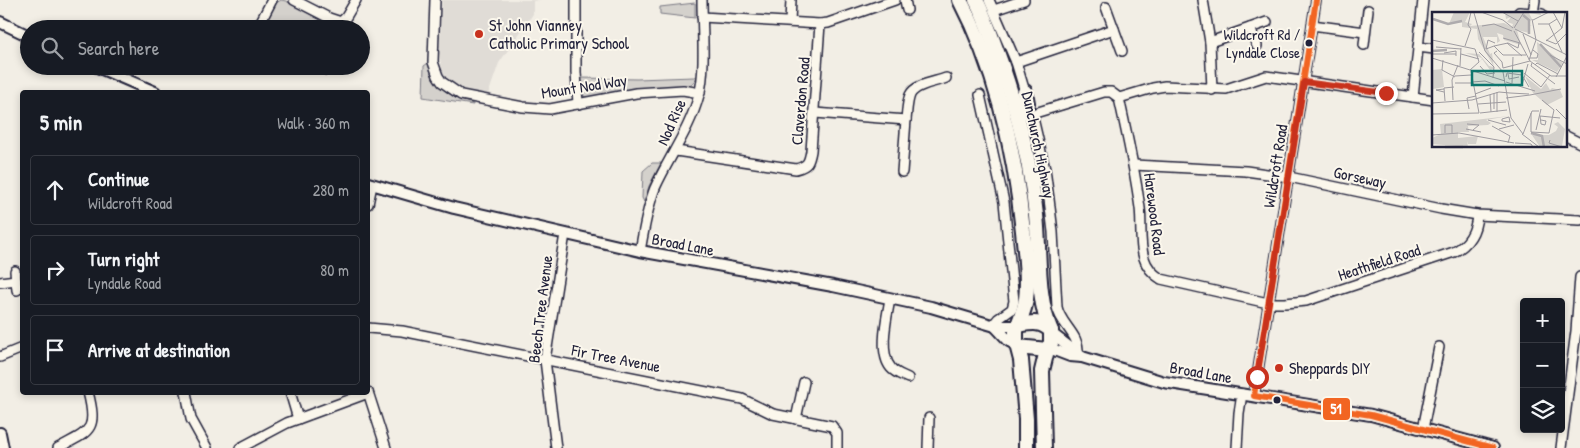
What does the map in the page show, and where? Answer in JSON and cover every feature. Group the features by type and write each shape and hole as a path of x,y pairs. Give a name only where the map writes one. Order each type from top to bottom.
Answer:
{"highway":[{"name":"Dunchurch Highway","path":"960,0 970,18 996,92 1017,179 1024,243 1026,294 1018,325"},
{"name":"Dunchurch Highway","path":"976,0 1006,75 1031,174 1038,231 1043,308 1051,332"},
{"path":"1018,118 1027,103 1025,92"},
{"path":"1026,448 1026,419 1021,360 1015,336 1018,325 1039,323 1047,326 1051,332 1051,343 1042,371 1044,448"},
{"path":"1018,346 1048,349"}],"street":[{"path":"262,20 272,0"},
{"path":"294,0 333,20"},
{"path":"344,20 356,0"},
{"name":"Mount Nod Way","path":"435,0 433,62 438,76 448,87 461,95 523,108 550,109 636,92 684,90 700,93"},
{"path":"576,0 578,104"},
{"name":"Nod Rise","path":"640,251 655,188 676,151 700,93 702,78 702,0"},
{"path":"790,22 791,0"},
{"path":"702,17 820,24 895,0"},
{"path":"905,0 907,10"},
{"name":"Dunchurch Highway","path":"989,0 1016,62 1025,92"},
{"path":"994,10 1024,0"},
{"path":"1203,0 1210,42 1212,90"},
{"name":"Wildcroft Road","path":"1254,396 1316,0"},
{"path":"1413,97 1423,0"},
{"path":"1106,7 1122,51"},
{"path":"1364,46 1368,10"},
{"path":"0,22 20,32"},
{"path":"1210,42 1267,22"},
{"name":"Claverdon Road","path":"676,151 796,169 802,168 809,163 815,113 820,24"},
{"path":"1312,25 1365,32"},
{"path":"1250,28 1257,46"},
{"path":"1016,62 1114,29"},
{"path":"1418,47 1432,49"},
{"path":"116,75 150,90"},
{"path":"1119,98 1165,86 1212,90 1226,89 1266,76 1432,100"},
{"path":"902,174 909,100 917,88 946,78"},
{"name":"Dunchurch Highway","path":"1080,355 1078,343 1060,316 1057,307 1052,224 1045,169 1033,118 1035,113 1104,92 1111,92 1119,98"},
{"path":"980,95 1004,202 1014,301 1012,309 998,319 994,326"},
{"name":"Harewood Road","path":"1119,98 1134,165 1144,259 1151,271 1161,279 1168,281 1268,303"},
{"path":"815,113 906,120"},
{"path":"1568,137 1580,143"},
{"name":"Gorseway","path":"1134,165 1222,169 1289,177 1477,215 1580,220"},
{"name":"Broad Lane","path":"370,184 454,208 640,251 833,286 931,307 994,326 1018,325"},
{"name":"Heathfield Road","path":"1268,303 1292,303 1313,299 1454,252 1470,239 1476,226 1477,215"},
{"name":"Beech Tree Avenue","path":"556,448 545,360 565,234"},
{"path":"0,282 15,275 17,290"},
{"path":"1561,448 1576,331 1580,277"},
{"path":"890,299 884,337 885,357 891,368 908,378"},
{"name":"Broad Lane","path":"994,326 1009,341 1018,346"},
{"name":"Fir Tree Avenue","path":"370,328 402,331 742,399 773,414 832,426 837,432 837,448"},
{"name":"Broad Lane","path":"1051,332 1080,355 1164,382 1345,410 1492,448"},
{"path":"1423,429 1440,345"},
{"path":"0,357 20,349"},
{"name":"Broad Lane","path":"1048,349 1070,356 1080,355"},
{"path":"796,419 804,382"},
{"path":"1238,448 1239,413 1242,394"},
{"path":"58,448 84,434 90,428 93,418 89,395"},
{"path":"187,395 191,418 207,448"},
{"path":"291,395 298,419"},
{"path":"240,448 298,419 360,395"},
{"path":"369,395 386,448"},
{"path":"928,448 929,418"},
{"path":"0,433 4,448"}],"shaded area":[{"path":"281,0 286,1 321,20 267,20 276,3"},
{"name":"St John Vianney Catholic Primary School","path":"442,0 540,0 533,1 533,14 499,63 488,95 463,89 450,81 443,73 439,54"},
{"path":"695,3 695,18 660,14 660,7"},
{"path":"428,63 434,79 444,90 473,105 423,97 424,66"},
{"path":"698,76 692,84 687,86 631,89 593,97 585,97 582,93 580,78 637,79"},
{"path":"652,163 661,163 649,186 644,202 642,198 643,171"}],"transit line":[{"name":"51","path":"1316,0 1254,396 1371,415 1493,448"}],"place":[{"name":"St John Vianney Catholic Primary School","path":"479,34"},
{"name":"Wildcroft Rd / Lyndale Close","path":"1309,43"},
{"name":"Sheppards DIY","path":"1279,368"}],"route":[{"path":"1257,377 1304,82 1386,93"}]}
